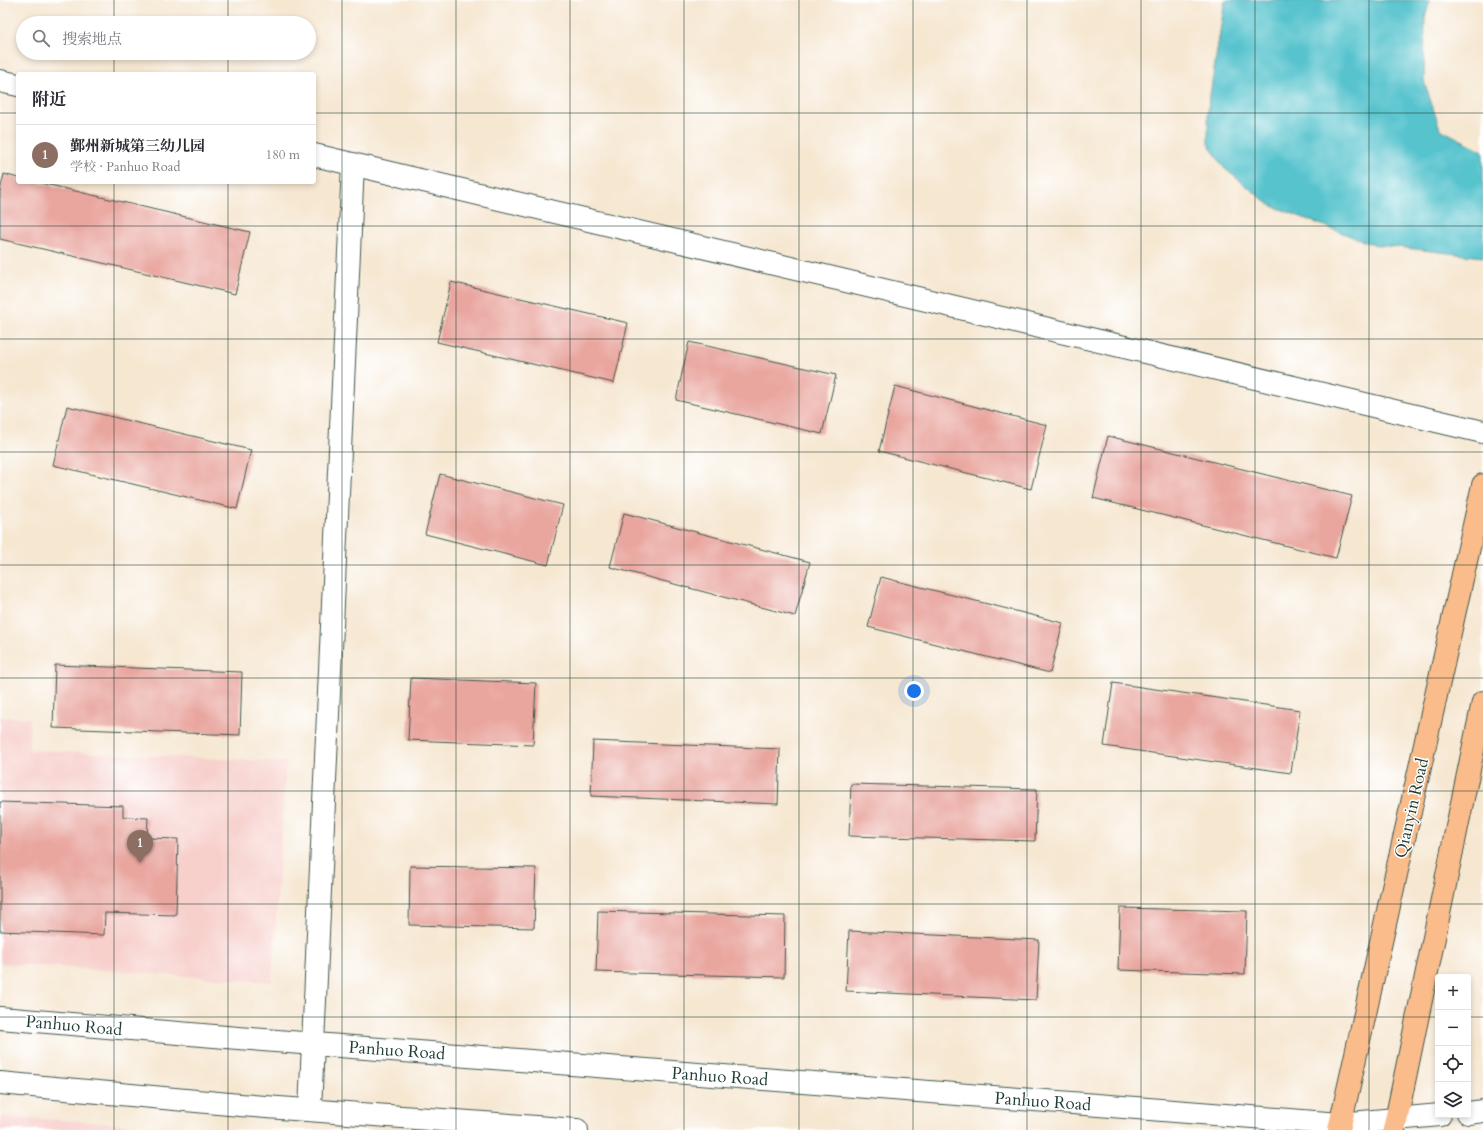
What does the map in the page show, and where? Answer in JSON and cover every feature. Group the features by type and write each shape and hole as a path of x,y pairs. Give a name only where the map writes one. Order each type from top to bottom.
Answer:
{"main road":[{"name":"Qianyin Road","path":"1340,1127 1483,485"},
{"path":"1395,1124 1483,702"}],"street":[{"path":"0,81 16,85"},
{"path":"316,155 1483,432"},
{"path":"310,1110 353,164"},
{"name":"Panhuo Road","path":"0,1018 1340,1127 1395,1124 1435,1116"},
{"path":"0,1083 310,1110 577,1130"},
{"path":"1471,1113 1483,1111"}],"shaded area":[{"path":"0,717 30,718 29,750 286,762 272,982 0,963"},
{"path":"0,1116 11,1117 215,1130 0,1130"}],"water":[{"path":"1225,0 1430,0 1425,18 1424,81 1440,129 1483,151 1483,257 1371,244 1270,205 1224,168 1208,143 1208,108"}],"building":[{"path":"4,174 16,177 16,184 46,184 250,232 235,294 0,239 0,191"},
{"path":"451,282 628,323 614,383 437,342"},
{"path":"689,342 836,375 822,434 676,400"},
{"path":"895,386 1047,425 1031,489 879,451"},
{"path":"67,406 251,450 237,509 53,465"},
{"path":"1108,436 1352,496 1336,558 1093,498"},
{"path":"440,474 563,505 548,565 425,534"},
{"path":"624,513 810,562 795,616 610,567"},
{"path":"881,577 1063,623 1050,673 868,627"},
{"path":"55,665 242,672 240,735 53,728"},
{"path":"411,678 536,683 533,745 408,740"},
{"path":"1113,683 1300,710 1291,773 1104,746"},
{"path":"593,741 780,749 778,804 591,796"},
{"path":"851,784 1037,789 1035,841 849,836"},
{"path":"0,802 123,806 123,817 148,818 147,838 178,839 176,915 105,913 104,935 0,931"},
{"path":"410,866 536,868 534,928 409,925"},
{"path":"1120,908 1247,911 1245,974 1118,970"},
{"path":"598,911 785,916 784,977 596,972"},
{"path":"849,931 1039,940 1036,1000 846,991"}],"place":[{"name":"鄞州新城第三幼儿园","path":"140,863"}]}
